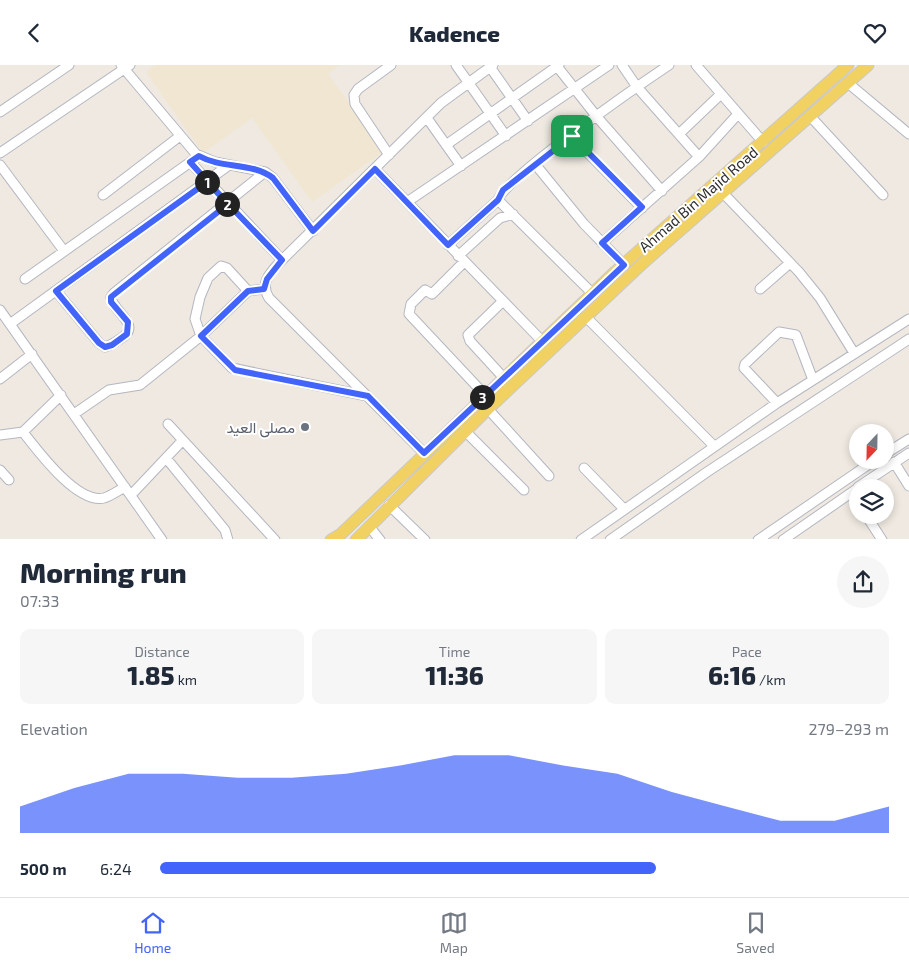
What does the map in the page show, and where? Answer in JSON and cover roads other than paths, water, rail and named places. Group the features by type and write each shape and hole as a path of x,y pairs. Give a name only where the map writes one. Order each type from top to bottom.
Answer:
{"main road":[{"name":"Ahmad Bin Majid Road","path":"356,539 465,431 643,263 868,65"},
{"name":"Ahmad Bin Majid Road","path":"331,539 341,534 484,395 624,265 763,143 840,67"}],"street":[{"path":"0,112 70,65"},
{"path":"390,155 355,104 354,95 358,89 391,65"},
{"path":"456,65 506,136"},
{"path":"446,145 557,65 597,117 662,191"},
{"path":"407,202 609,65"},
{"path":"622,65 637,87 699,157"},
{"path":"448,245 498,200 503,190 535,164 637,87 670,65"},
{"path":"696,65 763,143"},
{"path":"0,153 125,66 180,136 199,156 229,165 265,172 273,178 313,231"},
{"path":"424,453 269,298 264,289 267,279 282,260 441,103 491,66 528,121"},
{"path":"848,83 909,134"},
{"path":"679,134 721,94"},
{"path":"602,243 699,157 738,114"},
{"path":"810,116 882,195"},
{"path":"427,118 461,166"},
{"path":"103,195 180,136"},
{"path":"572,136 642,207"},
{"path":"25,279 199,156"},
{"path":"190,162 282,260"},
{"path":"535,164 602,243 624,265"},
{"path":"0,165 64,251"},
{"path":"10,324 229,165"},
{"path":"375,169 543,342"},
{"path":"56,291 99,343 105,347 112,345 127,334 130,328 128,322 111,302 111,297 228,204 265,172"},
{"path":"723,193 790,263 820,298 854,353"},
{"path":"498,200 593,294"},
{"path":"484,395 409,314 411,304 425,290 432,294 461,259 500,219 512,214"},
{"path":"760,289 790,263"},
{"path":"248,291 228,268 221,266 208,278 194,319 201,336 235,370 368,396"},
{"path":"74,414 109,390 140,385 201,336 248,291 264,289"},
{"path":"503,301 468,335 470,341 503,377"},
{"path":"0,310 162,539"},
{"path":"586,317 714,447"},
{"path":"581,539 777,403 909,319"},
{"path":"777,403 744,368 745,364 780,332 796,335 813,380"},
{"path":"610,539 707,472 909,339"},
{"path":"0,379 32,354"},
{"path":"0,435 23,432 61,395"},
{"path":"488,409 549,476"},
{"path":"168,424 275,539"},
{"path":"465,431 524,490"},
{"path":"23,432 40,453 76,490 85,495 105,498 125,487"},
{"path":"894,448 909,439"},
{"path":"131,495 182,441"},
{"path":"909,453 894,463 909,485"},
{"path":"166,458 225,530 228,539"},
{"path":"584,468 624,509"},
{"path":"758,539 862,469"},
{"path":"871,479 885,469"},
{"path":"0,470 9,480"},
{"path":"784,539 849,494"},
{"path":"389,505 424,539"},
{"path":"872,524 882,539"},
{"path":"369,526 380,539"}],"place":[{"name":"مصلى العيد","path":"305,427"}]}
